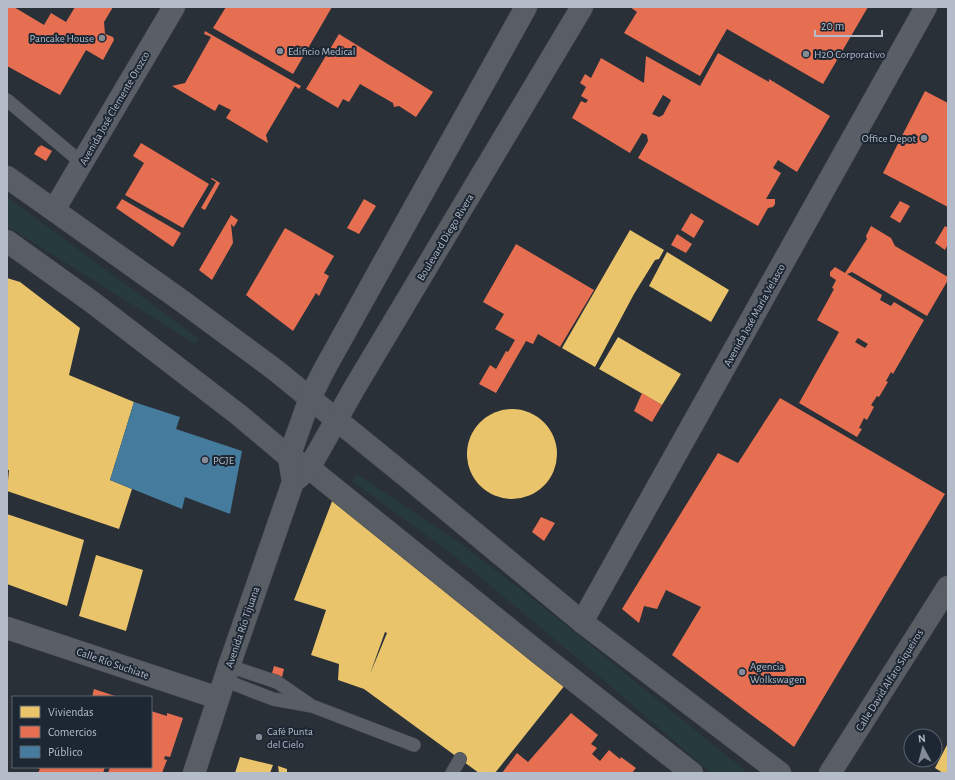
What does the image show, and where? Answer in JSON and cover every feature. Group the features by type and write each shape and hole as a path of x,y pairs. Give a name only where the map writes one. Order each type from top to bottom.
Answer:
{"main road":[{"path":"293,482 288,457 310,398 324,370 526,7"},
{"name":"Boulevard Diego Rivera","path":"309,468 582,7"},
{"path":"7,177 182,301 310,398 582,622 780,773"},
{"path":"7,241 92,302 239,415 288,457 309,468 538,653 692,773"},
{"name":"Avenida Río Tijuana","path":"194,773 293,482 309,468"},
{"name":"Calle David Alfaro Siqueiros","path":"830,773 948,587"}],"street":[{"name":"Avenida José Clemente Orozco","path":"54,210 174,7"},
{"name":"Avenida José María Velasco","path":"582,622 926,7"},
{"name":"Calle Río Suchiate","path":"7,628 224,682"}],"lane":[{"path":"7,100 82,163"},
{"path":"224,682 277,682 312,706"},
{"path":"224,682 273,699 312,706 414,745"},
{"path":"452,773 460,759"}],"green space":[{"path":"7,197 198,338 195,344 7,226"},
{"path":"357,474 464,546 542,606 748,773 711,773 606,682 456,557 352,481"}],"building: Viviendas":[{"path":"630,230 664,250 659,259 655,260 634,294 595,367 562,348"},
{"path":"667,252 729,290 711,322 649,286"},
{"path":"7,278 20,282 80,328 69,375 134,402 110,480 132,489 119,529 7,491 9,470 7,470"},
{"path":"618,337 681,374 662,405 599,369"},
{"path":"512,409 529,413 544,422 553,437 557,454 553,471 544,486 529,495 512,499 495,495 480,486 471,471 467,454 471,437 480,422 495,413"},
{"path":"336,491 569,680 495,773 479,773 364,689 338,680 339,664 311,655 326,610 294,600","holes":["385,632 387,633 370,674"]},
{"path":"7,514 84,540 67,606 7,584"},
{"path":"96,555 143,570 126,631 79,616"},
{"path":"948,743 948,773 943,773 935,768 943,768 943,753"},
{"path":"240,757 273,765 270,773 235,773"},
{"path":"278,766 287,769 287,773 279,773"}],"building: Comercios":[{"path":"7,7 14,7 44,25 51,13 66,22 75,7 113,7 104,22 105,34 113,37 114,40 103,60 86,50 60,95 7,66"},
{"name":"Edificio Medical","path":"226,7 332,7 293,74 213,28"},
{"name":"H2O Corporativo","path":"630,7 868,7 823,84 727,29 700,76 624,33 637,12"},
{"path":"205,31 301,86 299,89 295,86 266,135 268,143 226,118 231,110 219,104 215,111 172,86 185,83 211,37 204,34"},
{"path":"339,34 433,92 416,117 399,106 394,107 393,103 360,84 349,102 343,99 338,108 306,89"},
{"path":"718,53 769,82 769,79 830,116 797,172 778,160 773,168 781,173 766,199 775,199 775,204 773,207 768,208 758,226 638,158 648,141 647,135 642,133 630,153 572,118 581,101 586,103 588,100 581,96 586,87 580,83 585,74 591,78 601,58 644,83 646,56 700,86","holes":["663,95 671,100 663,115 659,117 652,114"]},
{"name":"Office Depot","path":"925,91 948,103 948,207 883,173"},
{"path":"141,143 209,184 183,228 125,195 144,163 133,156"},
{"path":"41,145 52,151 46,161 34,154"},
{"path":"212,178 220,183 205,210 201,208 216,182 211,179"},
{"path":"122,199 181,233 173,247 116,208"},
{"path":"364,199 376,206 359,234 347,228"},
{"path":"900,201 910,206 900,223 890,217"},
{"path":"691,213 704,221 694,238 681,230"},
{"path":"231,215 238,220 234,227 231,224 233,243 212,280 199,270"},
{"path":"871,226 891,238 895,246 948,277 948,280 927,316 852,272 847,274 882,295 880,300 891,306 894,302 924,320 893,374 891,372 886,381 888,382 879,397 877,396 871,405 874,407 867,420 864,418 859,428 862,429 857,437 799,403 839,332 817,320 834,289 832,288 836,280 830,276 830,272 835,267 845,273 867,239 866,236","holes":["858,338 868,344 865,348 855,342"]},
{"path":"945,226 948,228 948,244 945,250 935,243"},
{"path":"285,228 334,256 324,273 329,276 319,296 316,293 293,331 246,295"},
{"path":"677,234 692,244 686,253 671,245"},
{"path":"516,244 594,290 560,347 538,334 533,344 526,341 496,393 479,384 490,365 496,369 506,351 508,352 515,340 495,329 504,314 483,302"},
{"path":"642,393 662,405 652,422 634,411"},
{"path":"780,398 945,494 794,747 672,655 701,607 666,590 657,609 644,606 639,623 622,609 718,453 738,463"},
{"path":"541,517 555,523 544,541 532,532"},
{"path":"274,666 284,669 282,677 271,677"},
{"path":"94,689 115,696 92,696"},
{"path":"152,711 167,716 167,713 183,718 170,757 165,756 164,759 167,760 162,773 108,773 110,768 152,768"},
{"path":"571,713 598,735 591,744 597,748 592,754 600,761 609,750 620,759 621,757 636,768 632,773 502,773 517,753 528,762"},
{"path":"37,768 105,768 103,773 38,773 40,769"}],"building: Público":[{"path":"134,402 180,417 176,429 242,451 230,514 185,497 182,509 110,480"}],"place":[{"name":"Pancake House","path":"102,38"},
{"name":"Edificio Medical","path":"280,51"},
{"name":"H2O Corporativo","path":"806,54"},
{"name":"Office Depot","path":"924,138"},
{"name":"PGJE","path":"205,460"},
{"name":"Agencia Wolkswagen","path":"742,672"},
{"name":"Café Punta del Cielo","path":"259,737"}]}
